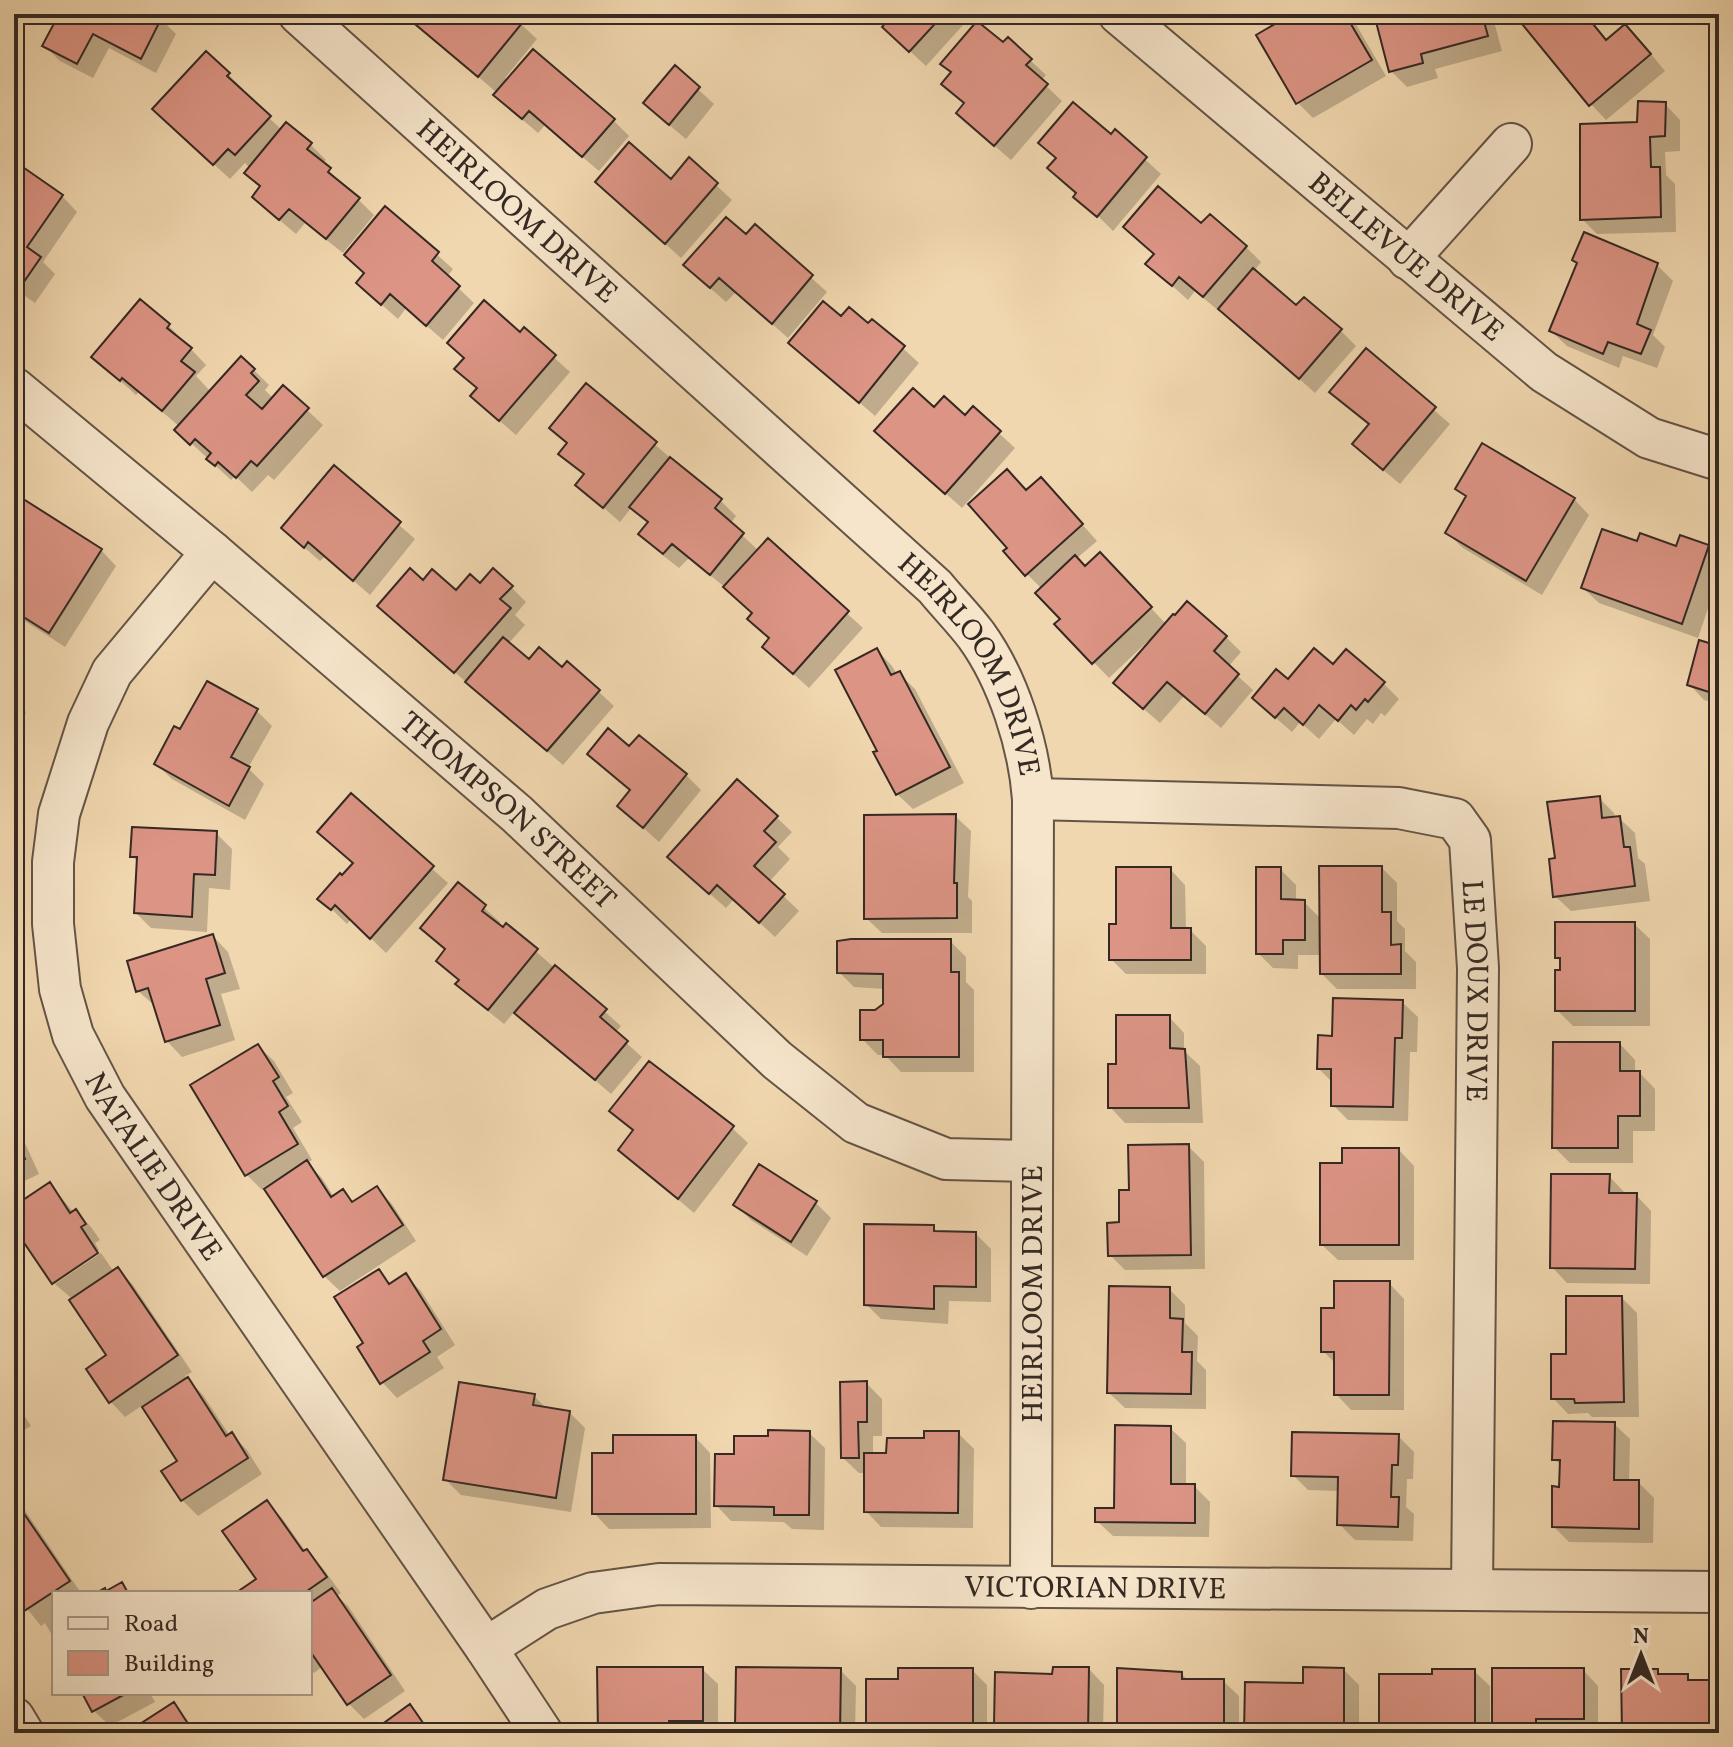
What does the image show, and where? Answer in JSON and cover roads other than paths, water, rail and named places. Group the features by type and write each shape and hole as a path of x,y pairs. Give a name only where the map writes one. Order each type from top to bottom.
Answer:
{"street":[{"name":"HEIRLOOM DRIVE","path":"299,14 935,587 976,636 1005,684 1031,773 1033,799 1031,1588"},
{"name":"BELLEVUE DRIVE","path":"1119,14 1544,372 1649,438 1719,460"},
{"path":"1408,259 1511,144"},
{"name":"THOMPSON STREET","path":"14,388 212,552 517,814 777,1060 856,1123 946,1159 1032,1161"},
{"name":"NATALIE DRIVE","path":"212,552 112,672 88,723 59,814 53,862 53,924 60,989 73,1035 105,1097 542,1733"},
{"name":"LE DOUX DRIVE","path":"1033,799 1399,808 1455,819 1470,840 1478,968 1472,1590"},
{"name":"VICTORIAN DRIVE","path":"486,1648 547,1609 593,1593 659,1584 1719,1592"},
{"path":"14,1718 23,1733"}]}
